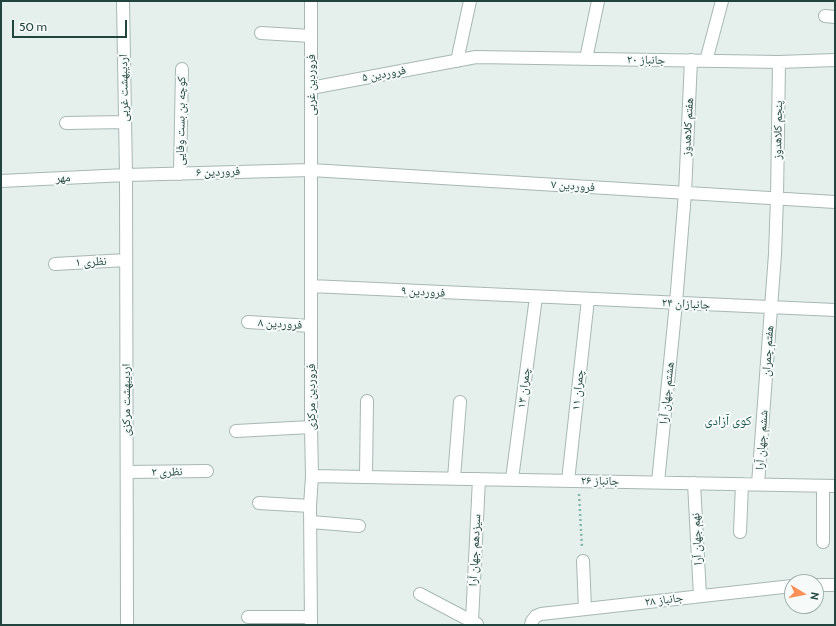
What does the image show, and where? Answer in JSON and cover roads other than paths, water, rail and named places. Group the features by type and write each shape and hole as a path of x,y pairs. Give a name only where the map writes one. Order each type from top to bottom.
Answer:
{"street":[{"name":"اردیبهشت غربی","path":"123,1 126,175"},
{"name":"فروردین غربی","path":"311,1 311,170"},
{"path":"457,61 470,1"},
{"path":"586,59 598,1"},
{"path":"706,60 722,1"},
{"path":"261,33 311,36"},
{"name":"۲۰ جانباز","path":"457,61 476,57 779,62 835,60"},
{"name":"هفتم کلاهدوز","path":"680,250 685,193 692,60"},
{"name":"فروردین ۵","path":"311,88 457,61"},
{"name":"پنجم کلاهدوز","path":"775,254 779,62"},
{"name":"کوچه بن بست وفایی","path":"180,174 182,69"},
{"path":"66,123 125,122"},
{"name":"فروردین ۷","path":"311,170 835,202"},
{"name":"فروردین ۶","path":"126,175 311,170"},
{"name":"فروردین مرکزی","path":"310,621 310,506 312,476 311,170"},
{"name":"مهر","path":"1,181 126,175"},
{"name":"اردیبهشت مرکزی","path":"126,175 127,625"},
{"name":"هشتم جهان آرا","path":"658,482 680,250"},
{"name":"هفتم چمران","path":"765,395 775,254"},
{"name":"نظری ۱","path":"55,264 126,260"},
{"name":"فروردین ۹","path":"311,286 536,297"},
{"name":"جانبازان ۲۴","path":"536,297 835,310"},
{"name":"۱۳ چمران","path":"512,479 536,297"},
{"name":"۱۱ چمران","path":"573,481 588,299"},
{"name":"فروردین ۸","path":"248,322 311,326"},
{"name":"ششم جهان آرا","path":"758,484 765,395"},
{"path":"366,476 367,401"},
{"path":"454,478 460,402"},
{"path":"236,431 311,427"},
{"name":"نظری ۲","path":"127,472 206,471"},
{"name":"جانباز ۲۶","path":"312,476 829,486"},
{"name":"سیزدهم جهان آرا","path":"475,623 479,479"},
{"name":"نهم جهان آرا","path":"694,483 700,596"},
{"path":"740,532 742,484"},
{"path":"823,542 829,486"},
{"path":"259,503 310,506"},
{"path":"310,522 359,526"},
{"path":"582,561 585,609"},
{"path":"824,585 835,585"},
{"name":"جانباز ۲۸","path":"534,620 585,609 784,587"},
{"path":"420,594 475,623"},
{"path":"248,617 310,621"}],"district":[{"name":"کوی آزادی","path":"728,421"}]}
